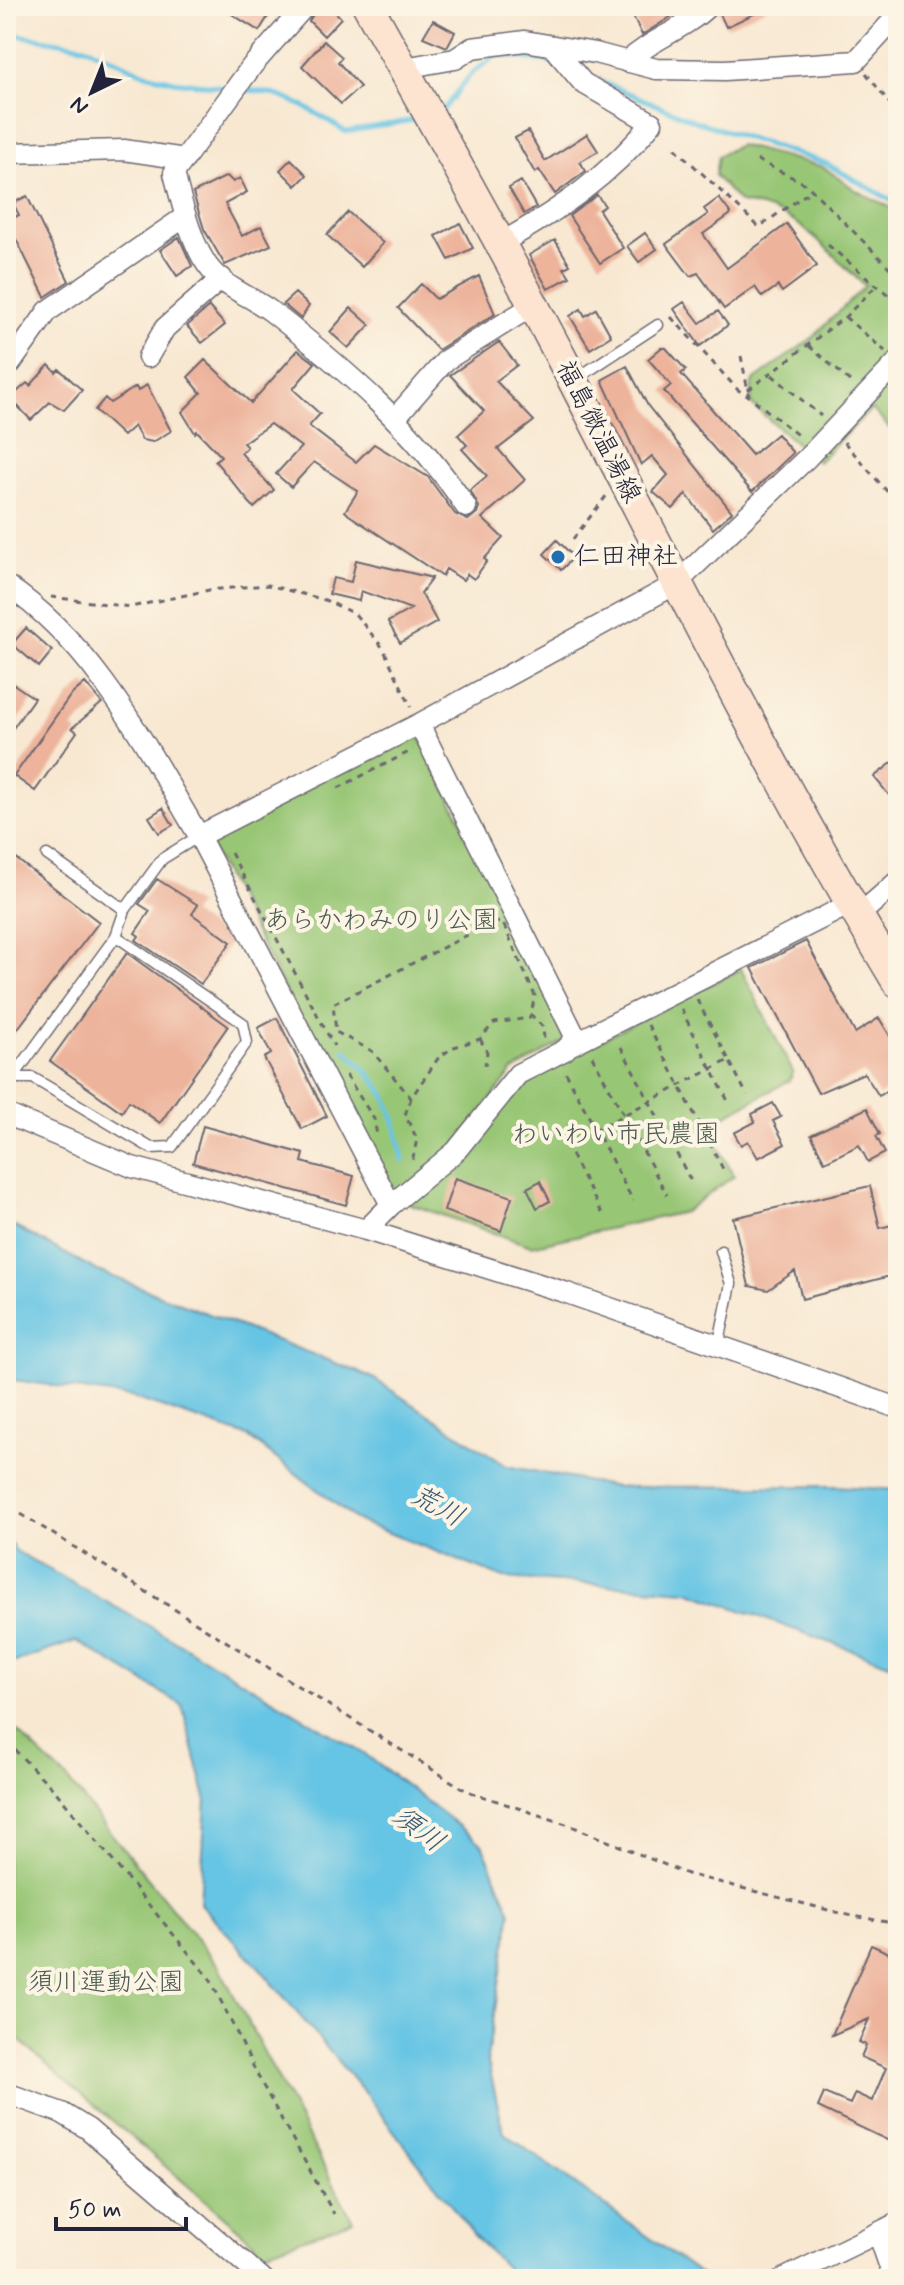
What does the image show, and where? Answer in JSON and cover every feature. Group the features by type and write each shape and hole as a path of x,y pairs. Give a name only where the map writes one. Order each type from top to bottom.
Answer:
{"main road":[{"name":"福島微温湯線","path":"368,6 499,244 676,584 854,910 898,983"}],"street":[{"path":"305,6 252,66 174,173 186,216 211,270 270,310 396,417 439,465 466,507"},
{"path":"627,62 641,49 684,27 708,6"},
{"path":"404,68 455,59 472,48 525,41 656,69 725,70 856,61 898,15"},
{"path":"499,244 602,179 626,156 652,123 583,83 552,46"},
{"path":"6,153 124,150 185,159"},
{"path":"6,370 48,311 186,216"},
{"path":"148,357 165,328 222,278"},
{"path":"396,417 446,360 532,306"},
{"path":"199,836 419,724 676,584 815,450 898,362"},
{"path":"9,588 59,631 90,665 123,710 199,836 391,1205"},
{"path":"419,724 568,1019 576,1038 571,1045"},
{"path":"366,1230 456,1151 518,1074 571,1045 854,910 898,881"},
{"path":"6,1114 132,1167 366,1230 564,1292 898,1408"},
{"path":"6,2093 62,2113 88,2129 263,2279"},
{"path":"783,2279 898,2223"},
{"path":"878,2233 894,2279"}],"lane":[{"path":"572,381 658,325"},
{"path":"10,1077 116,936 125,910 162,859 199,836"},
{"path":"47,855 125,910"},
{"path":"10,1077 33,1078 151,1148 172,1147 247,1042 243,1023 116,936"},
{"path":"718,1347 731,1284 721,1251"}],"path":[{"path":"856,61 898,114"},
{"path":"675,148 759,227 812,190"},
{"path":"757,160 812,190 898,276"},
{"path":"828,245 898,303"},
{"path":"748,390 772,375 845,317 877,285"},
{"path":"671,317 738,390 815,450"},
{"path":"845,317 898,362"},
{"path":"809,346 866,396"},
{"path":"741,356 749,396"},
{"path":"772,375 835,429 898,504"},
{"path":"573,539 622,477"},
{"path":"9,588 74,601 131,607 209,590 268,585 325,600 355,614 383,648 419,724"},
{"path":"334,790 415,750"},
{"path":"226,844 334,1046"},
{"path":"410,1166 417,1139 405,1115 411,1098 439,1057 454,1047 480,1039 494,1023 530,1018 535,996 496,910"},
{"path":"332,1053 336,1032 333,1004 493,922 503,923"},
{"path":"697,1000 747,1095"},
{"path":"681,1009 729,1103"},
{"path":"530,1014 543,1027 546,1034 543,1042 551,1057"},
{"path":"648,1025 723,1169"},
{"path":"336,1032 372,1051 411,1098"},
{"path":"480,1039 487,1052 485,1065"},
{"path":"621,1047 693,1185"},
{"path":"592,1056 667,1195"},
{"path":"602,1213 566,1145 729,1060"},
{"path":"566,1073 633,1201"},
{"path":"345,1074 374,1119 377,1138"},
{"path":"21,1514 467,1791 569,1825 687,1874 848,1915 898,1924"},
{"path":"6,1741 56,1792 210,1979 334,2214"}],"green space":[{"path":"739,145 823,167 857,191 898,211 898,438 872,409 818,462 751,404 752,382 811,339 865,286 809,232 779,213 740,203 715,176 718,156"},
{"name":"あらかわみのり公園","path":"416,730 570,1037 512,1072 456,1145 394,1198 205,837"},
{"name":"わいわい市民農園","path":"741,969 793,1072 790,1080 707,1126 734,1176 684,1212 531,1246 410,1204 410,1197 522,1080"},
{"name":"須川運動公園","path":"6,1721 67,1779 218,1965 353,2221 265,2252 6,2029"}],"water":[{"name":"荒川","path":"6,1222 98,1271 371,1377 507,1466 616,1487 835,1486 898,1490 898,1667 688,1591 504,1578 358,1521 247,1436 131,1397 6,1379"},
{"name":"須川","path":"6,1538 16,1551 160,1632 366,1755 482,1844 511,1912 487,2058 504,2133 707,2279 516,2279 474,2235 363,2091 258,1966 200,1904 206,1798 182,1705 76,1641 6,1665"}],"building":[{"path":"219,6 260,6 271,12 259,31"},
{"path":"318,6 330,6 341,18 324,36 309,21"},
{"path":"628,6 688,6 642,35"},
{"path":"721,6 771,6 726,27 719,12"},
{"path":"433,20 455,32 447,47 423,37"},
{"path":"324,41 342,57 338,62 360,87 341,104 302,66"},
{"path":"528,131 545,161 587,134 598,151 580,162 586,171 555,194 539,170 535,173 515,138"},
{"path":"291,159 307,175 296,186 280,170"},
{"path":"227,176 233,182 240,178 247,192 225,204 242,236 261,226 271,245 225,265 204,229 193,193"},
{"path":"521,181 536,207 524,214 509,188"},
{"path":"597,195 605,206 599,210 623,248 600,263 569,216"},
{"path":"27,196 69,281 45,297 7,221 19,215 13,203"},
{"path":"719,198 731,214 703,234 727,268 787,224 817,266 782,292 778,286 762,297 755,287 724,309 698,273 690,276 666,244 708,214 704,209"},
{"path":"348,212 383,243 362,267 327,235"},
{"path":"460,223 473,248 449,260 436,236"},
{"path":"645,233 657,249 639,262 627,246"},
{"path":"179,237 192,266 177,276 160,250"},
{"path":"555,240 570,265 564,268 570,277 548,289 529,255"},
{"path":"479,276 495,314 438,350 398,308 421,284 436,299"},
{"path":"295,293 309,306 301,319 283,304"},
{"path":"684,302 700,323 718,311 728,325 700,346 674,309"},
{"path":"209,307 225,325 202,343 187,326"},
{"path":"351,308 370,325 348,348 330,332"},
{"path":"581,309 585,316 596,309 611,336 590,349 570,316"},
{"path":"499,342 517,365 496,381 534,421 498,449 525,480 482,518 503,538 484,559 487,561 474,579 467,574 463,580 446,569 442,576 349,515 345,511 358,491 314,462 291,487 276,474 301,447 270,424 243,443 247,447 241,453 274,490 254,508 215,461 221,456 197,431 195,433 182,412 201,393 188,377 205,360 251,403 298,350 315,363 293,389 320,414 309,426 356,462 374,444 428,477 455,514 468,520 479,507 470,490 487,476 462,449 467,445 458,435 484,411 450,375"},
{"path":"661,348 666,348 686,370 681,374 752,455 777,434 793,453 752,492 664,391 671,385 648,359"},
{"path":"49,365 56,372 59,369 82,390 64,410 50,402 31,420 10,398 27,383 30,386"},
{"path":"627,366 648,406 732,512 713,529 686,494 673,509 653,492 668,475 652,456 641,465 602,380"},
{"path":"147,385 171,431 153,442 142,440 134,426 123,436 95,410 105,398 110,403 136,387 138,391"},
{"path":"557,540 574,557 561,570 544,554"},
{"path":"356,560 432,578 421,593 437,622 400,643 388,622 411,609 361,591 359,601 329,594 333,578 351,582"},
{"path":"26,628 52,651 39,667 12,644"},
{"path":"6,679 34,698 6,738"},
{"path":"85,683 102,703 72,728 77,732 35,791 14,776 70,696"},
{"path":"898,758 898,806 874,777"},
{"path":"163,808 173,825 159,833 149,817"},
{"path":"6,851 99,922 6,1044"},
{"path":"157,879 198,905 192,914 231,942 201,984 136,940 139,936 135,933 150,911 139,904"},
{"path":"806,941 855,1033 879,1018 898,1049 898,1084 879,1096 864,1073 818,1093 752,968"},
{"path":"127,953 228,1026 160,1123 129,1101 122,1112 50,1061"},
{"path":"277,1018 327,1116 302,1129 264,1058 271,1054 258,1028"},
{"path":"773,1103 781,1117 773,1121 785,1144 758,1158 748,1141 741,1145 734,1133 755,1122 752,1114"},
{"path":"867,1108 880,1134 876,1136 885,1153 868,1162 859,1145 825,1162 811,1135"},
{"path":"203,1126 304,1154 302,1162 354,1176 346,1205 193,1163"},
{"path":"455,1178 512,1197 501,1231 444,1211"},
{"path":"540,1181 550,1201 537,1208 527,1188"},
{"path":"870,1186 880,1228 892,1225 896,1235 898,1274 802,1299 795,1271 768,1290 749,1286 733,1218"},
{"path":"871,1945 898,1957 898,2122 889,2141 818,2107 824,2093 850,2104 855,2093 872,2101 886,2068 861,2057 866,2045 859,2042 869,2019 832,2035"}],"waterway":[{"path":"6,33 84,46 146,74 174,81 231,88"},
{"path":"440,114 471,74 497,55 555,62"},
{"path":"597,80 695,121 825,163 898,204"},
{"path":"241,90 283,97 346,132 419,119"},
{"path":"345,1050 372,1077 386,1099 403,1160"}],"place":[{"name":"仁田神社","path":"558,557"}]}
